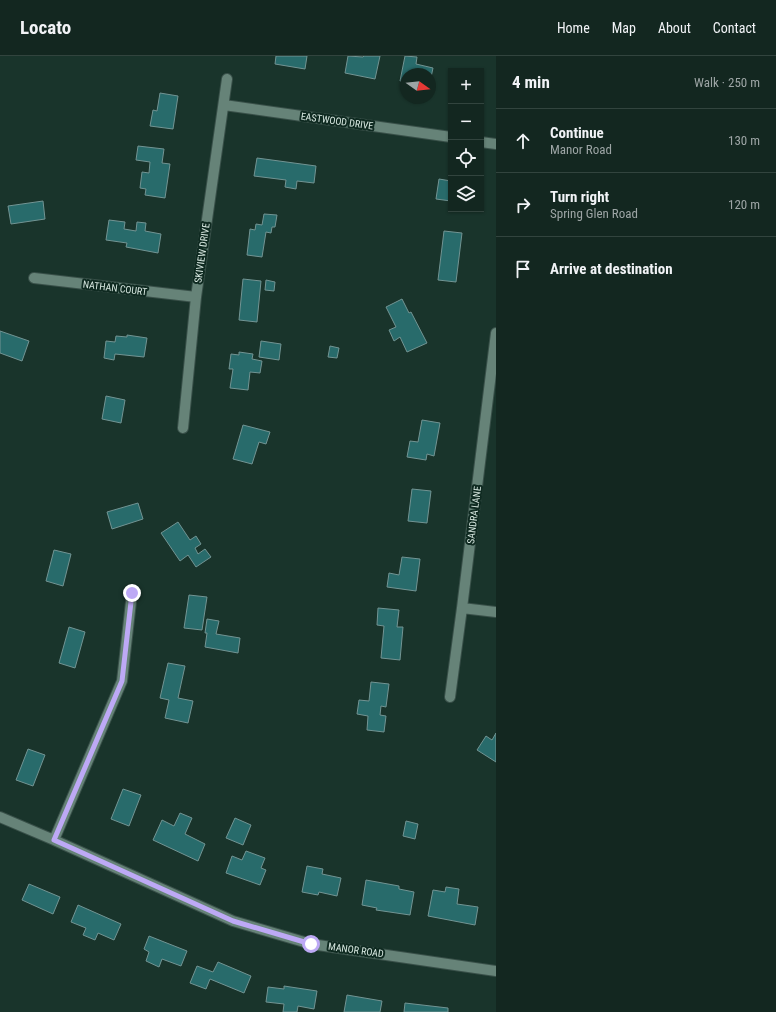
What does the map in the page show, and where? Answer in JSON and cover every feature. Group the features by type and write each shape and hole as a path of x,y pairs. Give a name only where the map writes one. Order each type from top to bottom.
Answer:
{"street":[{"name":"SKIVIEW DRIVE","path":"183,428 196,297 227,79"},
{"name":"EASTWOOD DRIVE","path":"224,105 448,137"},
{"path":"484,142 496,144"},
{"name":"NATHAN COURT","path":"34,278 196,297"},
{"name":"SANDRA LANE","path":"450,697 496,333"},
{"path":"54,840 122,681 132,593"},
{"path":"462,608 496,612"},
{"name":"MANOR ROAD","path":"0,817 233,921 311,944 496,971"}],"building":[{"path":"276,56 307,56 305,69 275,64"},
{"path":"348,56 380,56 375,79 345,73"},
{"path":"405,56 417,57 416,64 433,68 403,68"},
{"path":"160,93 178,96 173,129 150,126 153,110 157,111"},
{"path":"138,146 164,149 162,163 170,164 165,198 145,195 146,189 140,188 142,172 149,173 150,162 136,160"},
{"path":"257,158 316,166 314,183 297,181 296,189 285,187 286,180 254,176"},
{"path":"439,179 448,180 448,201 436,199"},
{"path":"43,201 45,219 11,224 8,206"},
{"path":"264,214 277,215 275,227 272,227 271,233 266,232 262,257 247,255 250,229 255,230 256,224 262,225"},
{"path":"109,220 125,222 124,229 136,231 137,222 146,223 145,231 161,234 158,253 126,247 127,243 106,240"},
{"path":"444,231 462,233 456,282 438,280"},
{"path":"243,279 261,281 257,322 239,320"},
{"path":"266,280 275,282 274,291 265,290"},
{"path":"402,299 409,313 411,312 427,343 407,352 400,337 394,341 389,330 396,327 386,307"},
{"path":"0,331 29,341 22,361 0,353"},
{"path":"127,335 147,338 144,357 115,354 114,360 104,358 106,341 115,342 116,336 127,337"},
{"path":"261,341 281,344 279,360 259,357"},
{"path":"330,346 339,348 337,358 328,357"},
{"path":"239,352 253,354 252,359 262,361 260,373 250,372 248,390 230,388 233,369 229,369 231,354 239,355"},
{"path":"106,396 125,400 121,423 102,419"},
{"path":"422,420 440,423 434,456 427,454 426,460 407,457 410,441 418,442"},
{"path":"243,425 270,432 266,444 259,442 252,464 233,459"},
{"path":"412,489 431,491 427,523 408,521"},
{"path":"138,503 143,519 112,529 107,512"},
{"path":"178,522 190,540 196,536 201,544 195,548 198,554 205,549 211,557 196,567 188,555 180,561 161,533"},
{"path":"54,550 71,554 63,586 46,581"},
{"path":"402,557 420,559 416,591 387,587 389,573 399,575"},
{"path":"189,595 207,597 202,630 184,628"},
{"path":"378,608 399,610 397,627 403,627 400,660 381,658 384,626 377,625"},
{"path":"207,619 219,621 216,634 240,638 238,653 205,647"},
{"path":"69,627 85,632 75,668 59,663"},
{"path":"168,663 185,666 178,698 193,701 188,723 165,718 169,700 160,698"},
{"path":"371,682 389,684 386,707 381,706 380,715 386,716 384,732 367,730 368,716 357,714 359,700 369,701"},
{"path":"496,733 496,762 477,750 486,736 492,740"},
{"path":"28,749 45,755 33,786 16,780"},
{"path":"123,789 141,795 129,826 111,819"},
{"path":"180,813 192,818 185,834 205,844 198,861 153,840 162,820 174,826"},
{"path":"235,818 251,825 243,845 226,838"},
{"path":"406,821 418,824 415,839 403,836"},
{"path":"246,851 265,858 261,868 266,870 260,885 226,873 232,856 242,860"},
{"path":"307,866 323,869 322,874 341,878 337,896 319,892 318,895 302,892"},
{"path":"366,880 399,886 399,889 414,892 410,915 376,910 377,908 362,905"},
{"path":"29,884 60,897 53,914 22,900"},
{"path":"446,887 459,889 457,904 478,907 475,925 428,916 433,890 445,892"},
{"path":"78,905 121,924 114,940 98,933 95,940 83,935 86,928 71,922"},
{"path":"149,936 187,951 181,966 162,959 159,967 146,961 149,952 144,949"},
{"path":"218,962 251,976 244,993 210,979 206,989 190,983 197,966 213,972"},
{"path":"284,986 317,991 314,1009 298,1006 297,1012 283,1012 284,1004 266,1002 268,987 284,989"},
{"path":"347,995 382,1001 380,1012 344,1012"},
{"path":"405,1003 448,1008 448,1012 404,1012"}],"route":[{"path":"132,593 122,681 54,840 233,921 311,944"}]}
